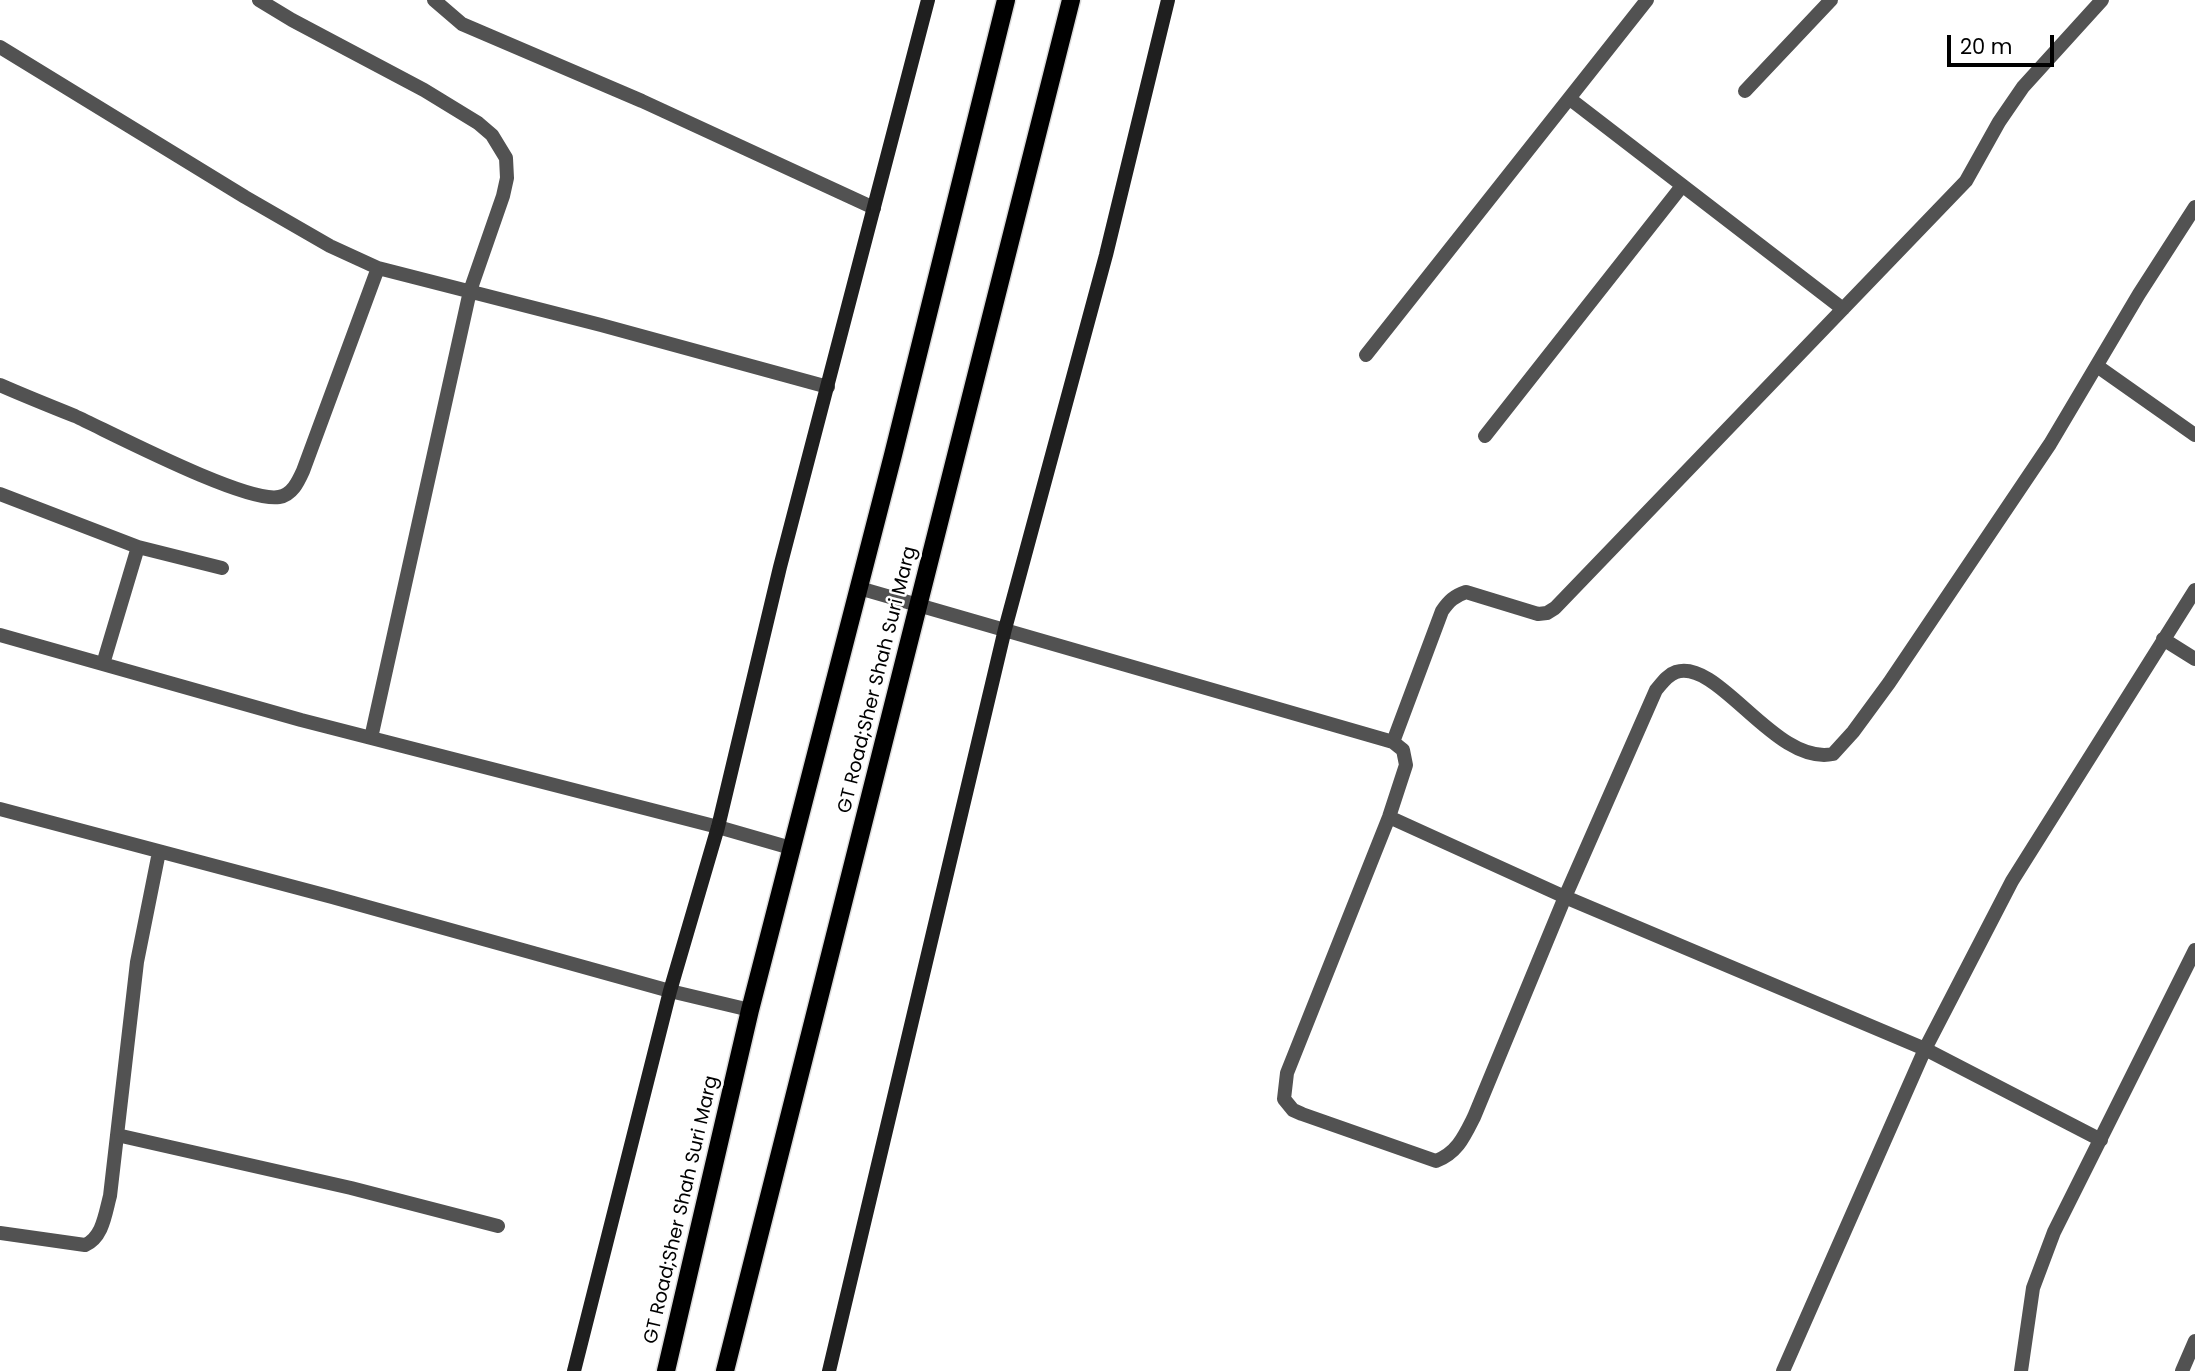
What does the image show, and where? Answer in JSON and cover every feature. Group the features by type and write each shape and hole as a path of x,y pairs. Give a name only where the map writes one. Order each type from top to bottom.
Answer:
{"main road":[{"path":"574,1371 670,991 718,827 780,567 928,0"},
{"name":"GT Road;Sher Shah Suri Marg","path":"666,1371 750,1010 1006,0"},
{"name":"GT Road;Sher Shah Suri Marg","path":"725,1371 1071,0"},
{"path":"829,1371 1005,629 1106,255 1168,0"}],"street":[{"path":"260,0 292,20 424,90 492,135 506,158 507,178 503,196 470,290 371,738"},
{"path":"434,0 462,24 642,101 874,208"},
{"path":"1366,355 1647,0"},
{"path":"1745,91 1831,0"},
{"path":"1393,742 1442,611 1450,600 1455,595 1466,592 1538,614 1555,608 1966,181 1999,122 2023,87 2102,0"},
{"path":"0,47 245,197 330,246 378,268 470,290 828,387"},
{"path":"1570,99 1843,309"},
{"path":"1485,436 1682,186"},
{"path":"859,588 1393,742 1403,750 1406,765 1389,817 1287,1073 1284,1098 1293,1110 1436,1161 1449,1156 1462,1142 1474,1117 1565,897 1656,690 1668,676 1679,671 1695,674 1719,687 1788,745 1813,755 1833,754 1889,683 2050,444 2139,294 2195,207"},
{"path":"0,385 204,476 253,494 276,498 286,495 296,486 303,471 378,268"},
{"path":"2097,366 2195,435"},
{"path":"0,494 138,547 222,568"},
{"path":"103,664 138,547"},
{"path":"1783,1371 1925,1049 2012,881 2195,590"},
{"path":"0,635 371,738 791,848"},
{"path":"2163,639 2195,659"},
{"path":"0,809 332,897 670,991 750,1010"},
{"path":"1389,817 1565,897 1925,1049 2101,1140"},
{"path":"0,1233 76,1245 90,1243 102,1226 110,1196 137,962 159,852"},
{"path":"2021,1371 2033,1288 2041,1262 2195,950"},
{"path":"117,1135 351,1188 498,1226"},
{"path":"2182,1371 2195,1341"}]}
